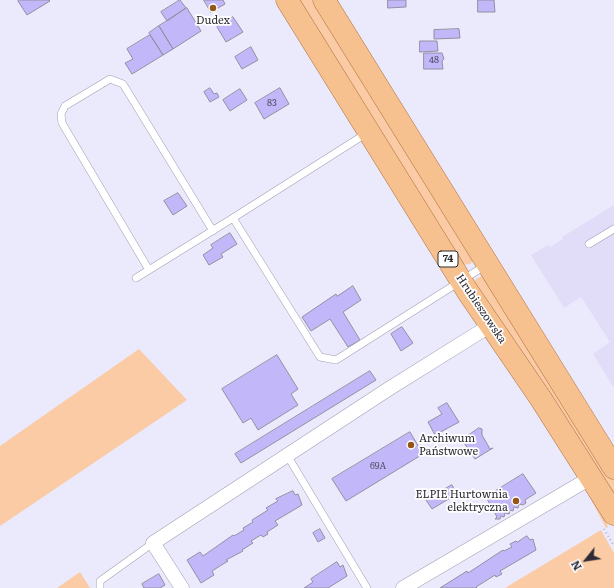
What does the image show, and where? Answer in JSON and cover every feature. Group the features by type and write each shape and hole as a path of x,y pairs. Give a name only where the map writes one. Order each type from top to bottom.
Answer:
{"main road":[{"name":"Hrubieszowska","path":"287,0 461,280 541,399 592,477 614,514"},
{"path":"324,0 614,468"}],"street":[{"path":"182,588 153,543 390,388 491,325"},
{"path":"403,588 592,477"}],"lane":[{"path":"149,270 62,123 61,114 65,106 110,79 122,84 213,231"},
{"path":"136,278 369,132"},
{"path":"233,218 320,357 336,360 488,263"},
{"path":"588,244 614,230"},
{"path":"287,455 367,588"},
{"path":"100,588 100,581 153,543"}],"shaded area":[{"path":"297,0 317,0 473,261 470,264 463,265"},
{"path":"432,153 539,325 432,155"},
{"path":"614,205 614,388 593,354 610,342 581,297 564,308 531,255 548,245 550,247 563,239 562,237"},
{"path":"484,275 489,278 614,480 614,497 474,284 476,279"},
{"path":"139,349 187,400 0,526 0,446"},
{"path":"585,488 595,497 608,527 606,528"},
{"path":"601,530 614,553 614,588 505,588"},
{"path":"80,572 90,588 57,588"}],"building":[{"path":"180,0 186,8 167,21 161,12"},
{"name":"Dudex","path":"204,0 223,0 225,4 211,12"},
{"path":"388,0 406,0 406,7 388,8"},
{"path":"478,0 494,0 495,12 478,12"},
{"path":"18,1 50,1 27,15"},
{"path":"187,8 201,31 173,49 159,26"},
{"path":"233,17 243,32 226,42 217,27"},
{"path":"159,26 173,49 163,55 149,33"},
{"path":"459,29 460,38 434,39 434,30"},
{"path":"150,35 163,55 132,74 125,63 133,59 127,49"},
{"path":"420,41 437,41 438,51 420,52"},
{"path":"251,47 258,60 242,69 235,57"},
{"path":"424,53 442,53 444,59 442,61 443,69 424,69"},
{"path":"210,88 214,94 217,93 219,97 210,102 204,92"},
{"path":"280,88 289,104 264,119 255,103"},
{"path":"240,89 247,100 230,111 223,100"},
{"path":"178,193 187,206 173,215 164,201"},
{"path":"230,233 237,244 221,254 223,257 209,265 203,255 213,248 211,245"},
{"path":"353,286 361,300 343,312 360,340 348,347 330,319 311,331 302,317 336,294 337,296"},
{"path":"402,327 413,343 401,351 391,334"},
{"path":"277,355 298,389 291,394 298,405 258,430 251,418 243,423 222,389"},
{"path":"370,371 376,380 241,463 235,454"},
{"path":"447,403 459,422 435,435 428,422 442,414 438,408"},
{"path":"479,428 482,429 482,435 490,449 493,448 475,459 462,440"},
{"path":"410,432 423,454 346,501 332,479"},
{"path":"523,474 536,493 525,500 526,503 523,505 519,504 518,508 514,507 513,511 510,510 509,514 505,513 504,517 501,516 500,519 495,519 497,517 486,497"},
{"path":"452,485 457,494 432,509 426,500"},
{"path":"293,491 295,495 298,494 302,505 275,521 278,525 267,532 268,534 263,537 261,535 251,541 253,543 242,550 243,551 226,560 228,561 212,571 214,575 201,583 187,560 200,552 203,556 233,535 234,536 244,530 243,528 253,522 252,520 268,510 266,508 278,501 276,499"},
{"path":"320,529 325,538 318,542 313,533"},
{"path":"527,536 530,540 533,539 536,550 500,571 502,574 496,577 495,575 476,587 477,588 440,588 467,571 468,573 503,550 504,551 512,547 510,544"},
{"path":"337,562 340,567 343,565 347,576 328,588 304,588 313,582 311,579"},
{"path":"159,574 165,585 160,588 144,588 142,584"}],"place":[{"name":"Dudex","path":"213,8"},
{"name":"Archiwum Państwowe","path":"411,445"},
{"name":"ELPIE Hurtownia elektryczna","path":"516,501"}]}
